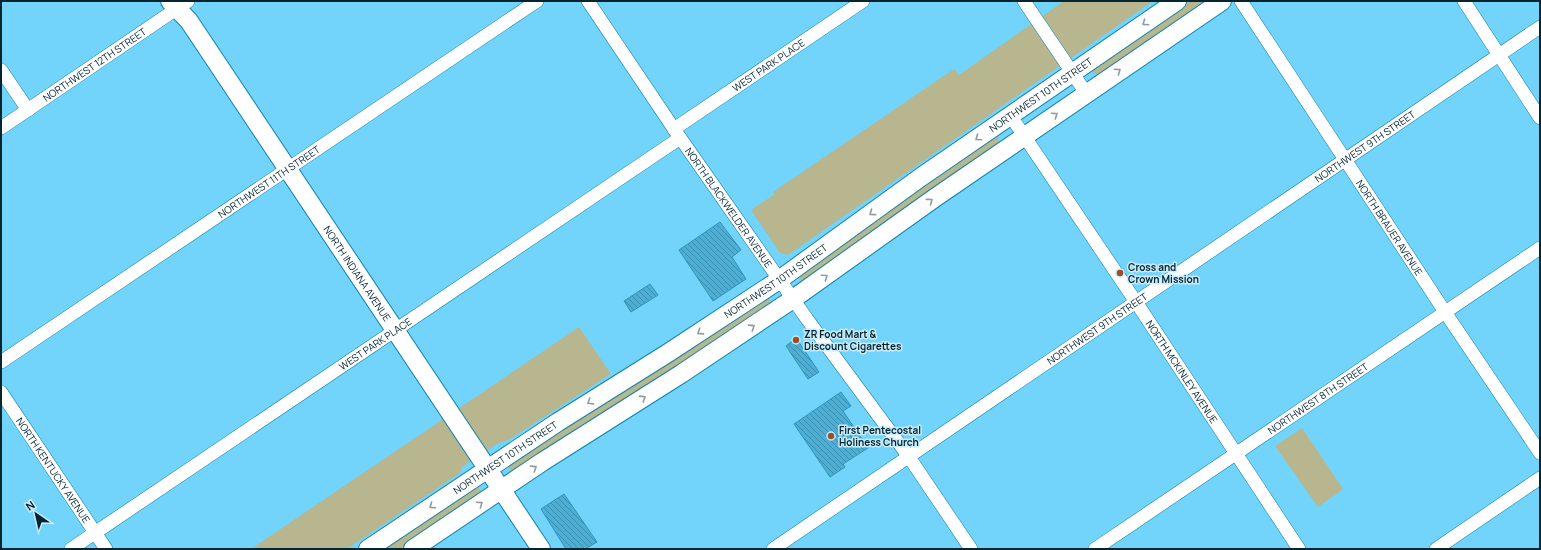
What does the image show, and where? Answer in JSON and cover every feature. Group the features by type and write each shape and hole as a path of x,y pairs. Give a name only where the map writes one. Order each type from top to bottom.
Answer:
{"main road":[{"name":"NORTHWEST 10TH STREET","path":"368,549 558,422 668,353 779,280 921,177 1177,1"},
{"path":"413,549 501,489 681,374 793,300 936,197 1222,1"},
{"name":"NORTH INDIANA AVENUE","path":"179,4 189,22 542,549"}],"street":[{"name":"NORTHWEST 11TH STREET","path":"1,362 537,1"},
{"name":"NORTH BLACKWELDER AVENUE","path":"588,1 677,134 779,280 909,457 971,549"},
{"name":"WEST PARK PLACE","path":"71,549 396,331 677,134 863,1"},
{"path":"1024,1 1086,93"},
{"name":"NORTH BRAUER AVENUE","path":"1241,1 1344,160 1540,453"},
{"path":"1464,1 1540,118"},
{"name":"NORTHWEST 12TH STREET","path":"1,128 179,4"},
{"name":"NORTHWEST 9TH STREET","path":"773,549 1540,27"},
{"path":"1,70 28,110"},
{"name":"NORTH MCKINLEY AVENUE","path":"1010,115 1300,549"},
{"name":"NORTHWEST 8TH STREET","path":"1095,549 1540,248"},
{"name":"NORTH KENTUCKY AVENUE","path":"1,392 106,549"},
{"path":"1436,549 1540,478"}],"green space":[{"path":"1064,1 1153,1 788,255 780,253 751,210 775,194 773,192 954,69 959,75"},
{"path":"1190,1 1208,1 1100,75 1093,73 1092,70 1094,67"},
{"path":"996,136 999,138 997,144 803,281 800,279 800,276 919,186"},
{"path":"768,298 772,304 770,307 516,471 509,469 510,463 763,299"},
{"path":"579,327 611,374 510,439 497,444 462,467 460,473 347,549 251,549"},
{"path":"1302,428 1343,489 1318,507 1275,446"},
{"path":"475,487 478,487 481,491 480,495 476,498 400,549 383,549"}],"building":[{"path":"720,222 741,250 732,257 746,279 713,301 679,250"},
{"path":"650,284 658,295 631,312 624,301"},
{"path":"795,339 798,341 819,372 808,379 786,346"},
{"name":"First Pentecostal Holiness Church","path":"841,392 851,406 843,411 868,448 843,464 845,467 830,477 794,424"},
{"path":"564,494 597,542 585,549 566,549 541,509"}],"place":[{"name":"Cross and Crown Mission","path":"1120,273"},
{"name":"ZR Food Mart & Discount Cigarettes","path":"796,340"},
{"name":"First Pentecostal Holiness Church","path":"831,436"}]}
